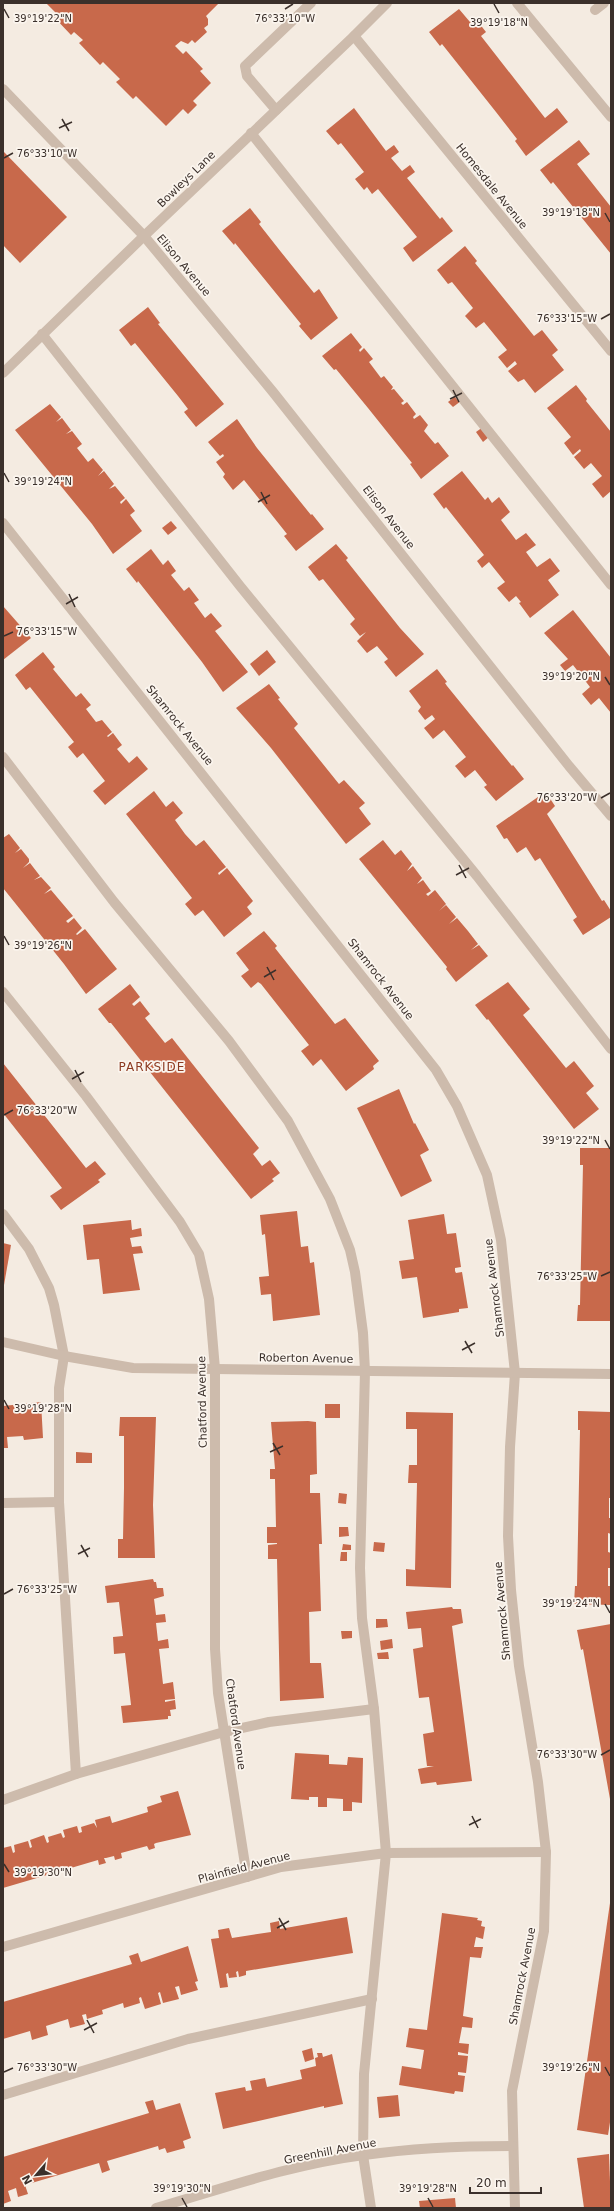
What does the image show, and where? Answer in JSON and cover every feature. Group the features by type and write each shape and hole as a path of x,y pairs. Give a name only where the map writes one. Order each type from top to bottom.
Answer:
{"street":[{"path":"276,110 247,76 245,66 312,3"},
{"name":"Bowleys Lane","path":"3,373 387,3"},
{"path":"517,3 611,116"},
{"path":"596,10 604,3"},
{"name":"Homesdale Avenue","path":"354,36 611,351"},
{"name":"Elison Avenue","path":"3,89 144,236 273,392 569,766 611,816"},
{"path":"251,133 611,585"},
{"path":"42,334 240,586 477,876 611,1049"},
{"name":"Shamrock Avenue","path":"3,524 436,1070 457,1106 487,1175 501,1240 516,1373 510,1447 508,1529 511,1590 519,1666 538,1782 546,1852 544,1931 512,2091 515,2208"},
{"path":"3,757 114,902 229,1041 288,1120 330,1199 350,1250 360,1307 364,1371 360,1568 362,1618 374,1709 386,1853 364,2074 363,2155 371,2208"},
{"name":"Chatford Avenue","path":"3,992 86,1096 191,1239 199,1254 205,1273 215,1369 215,1649 218,1693 247,1877"},
{"path":"3,1214 29,1249 49,1288 54,1305 64,1356 59,1388 58,1502 76,1774"},
{"name":"Roberton Avenue","path":"3,1342 64,1356 133,1368 611,1374"},
{"path":"3,1503 58,1502"},
{"path":"3,1800 76,1774 224,1732 269,1722 374,1709"},
{"name":"Plainfield Avenue","path":"3,1947 288,1866 386,1853 546,1852"},
{"path":"3,2094 188,2039 372,1999"},
{"name":"Greenhill Avenue","path":"156,2208 269,2175 363,2155 444,2146 513,2146"}],"building":[{"path":"46,3 219,3 206,16 208,19 208,25 204,28 207,32 195,43 192,40 188,44 181,41 175,46 183,54 186,51 203,69 200,71 211,83 193,101 197,105 188,114 183,109 166,126 136,96 133,99 116,82 120,79 103,62 100,65 79,43 83,40 74,32 71,35 54,17 57,14"},
{"path":"459,9 470,22 475,18 486,32 481,36 545,118 557,108 568,122 526,156 515,141 517,139 496,112 442,44 440,46 429,32"},
{"path":"354,108 386,151 394,145 399,152 391,158 402,171 410,165 415,172 407,178 440,219 442,217 453,231 413,262 403,248 417,237 378,189 372,194 367,187 364,190 355,179 364,172 341,143 338,145 326,131"},
{"path":"579,140 590,154 577,164 611,207 611,254 553,182 551,184 540,170"},
{"path":"3,151 67,217 20,263 3,245"},
{"path":"250,208 261,222 259,224 314,293 319,289 338,318 311,340 299,326 301,324 235,243 234,245 222,231"},
{"path":"465,246 477,261 475,263 534,336 542,330 558,350 552,355 564,370 535,393 524,379 518,382 508,371 517,364 515,361 507,368 498,357 507,350 484,322 476,328 465,316 473,308 452,282 448,284 437,270"},
{"path":"148,307 160,323 158,324 224,404 196,427 184,412 188,409 178,396 135,343 131,346 119,330"},
{"path":"351,333 362,347 359,350 360,352 364,348 373,359 369,362 381,378 384,376 393,387 391,390 394,389 404,401 401,403 403,405 407,402 416,414 413,417 414,419 420,415 428,425 424,431 435,444 438,442 449,456 421,479 410,464 412,463 368,408 336,369 334,370 322,356"},
{"path":"576,385 587,399 586,401 611,432 611,491 603,498 592,484 602,476 591,463 584,469 574,457 581,451 580,449 573,455 564,443 571,437 547,408"},
{"path":"457,395 461,401 453,407 448,402"},
{"path":"50,404 61,417 56,422 62,418 71,430 66,434 72,431 82,444 77,448 88,462 93,458 103,470 98,476 104,471 114,484 109,489 115,486 125,498 120,502 121,504 126,499 135,511 130,515 142,531 113,554 92,524 15,430"},
{"path":"237,419 257,448 324,529 296,551 284,536 287,534 244,480 233,490 223,477 225,474 216,462 224,456 223,454 220,456 208,442"},
{"path":"483,427 490,436 483,442 476,432"},
{"path":"462,471 485,500 488,497 492,503 499,497 510,512 501,520 516,540 526,533 536,545 526,552 537,567 550,558 560,571 548,580 559,595 530,618 519,603 521,602 516,596 509,602 497,588 505,582 489,562 482,568 477,561 484,555 446,507 444,509 433,494"},
{"path":"171,521 177,528 168,535 162,528"},
{"path":"336,544 348,558 346,560 400,628 424,654 396,677 384,662 388,659 377,646 367,653 357,641 366,632 360,636 350,624 355,619 323,579 319,581 308,567"},
{"path":"151,549 163,565 168,560 176,571 171,575 184,591 189,587 199,600 194,603 205,618 211,613 222,626 215,631 248,672 223,692 202,662 138,581 137,583 126,569"},
{"path":"3,606 31,638 3,660"},
{"path":"573,610 611,658 611,713 599,698 591,705 582,694 590,687 573,665 565,671 560,665 568,659 544,633"},
{"path":"267,650 276,662 259,676 250,664"},
{"path":"43,652 55,667 53,669 76,697 81,693 91,705 86,709 96,722 102,720 112,732 107,736 108,737 113,733 122,745 117,749 129,763 137,756 148,769 105,805 93,791 105,781 83,753 77,758 68,747 74,742 30,687 26,690 15,675"},
{"path":"437,669 447,682 445,683 447,686 524,779 496,801 484,787 487,785 475,770 465,778 455,766 466,757 444,730 433,739 424,728 435,719 432,715 425,720 418,711 421,707 409,691"},
{"path":"269,684 280,698 278,699 298,724 294,728 339,784 344,780 365,803 359,808 371,824 346,844 271,748 236,708"},
{"path":"154,791 166,807 173,801 183,813 175,820 196,846 204,840 226,867 218,873 219,875 227,868 253,901 247,907 252,914 224,937 203,910 195,916 185,904 192,898 126,814"},
{"path":"547,794 555,806 547,814 602,901 604,900 611,911 611,917 583,935 573,920 577,917 540,858 535,861 526,847 517,853 507,838 504,839 496,826 538,797 539,798"},
{"path":"9,834 20,848 15,853 21,849 29,859 29,862 23,868 30,863 40,876 34,880 41,877 51,888 44,894 51,890 73,916 66,921 68,923 74,918 82,928 76,934 77,935 85,929 117,969 86,994 3,888 3,838"},
{"path":"383,840 395,855 401,850 412,864 407,871 413,866 422,878 417,884 423,880 431,891 426,894 428,896 435,890 446,904 439,911 446,905 456,917 449,924 457,918 468,931 478,944 471,950 479,945 488,956 456,982 446,969 447,967 359,859"},
{"path":"264,931 277,946 275,948 335,1024 345,1018 379,1061 373,1066 374,1069 346,1091 321,1059 313,1066 301,1051 309,1045 261,984 258,982 251,988 241,976 249,970 236,953"},
{"path":"508,982 530,1009 523,1015 566,1068 574,1061 594,1086 586,1093 599,1109 574,1129 488,1019 487,1020 475,1005"},
{"path":"130,984 140,997 132,1004 134,1006 140,1001 150,1014 145,1018 165,1043 172,1038 259,1148 253,1154 262,1166 270,1160 280,1173 272,1179 274,1181 251,1199 111,1023 109,1023 98,1009"},
{"path":"3,1063 86,1168 95,1161 106,1174 98,1180 100,1182 61,1210 50,1196 62,1188 3,1113"},
{"path":"399,1089 414,1124 415,1123 429,1150 420,1155 432,1181 401,1197 357,1108"},
{"path":"580,1148 611,1148 611,1321 577,1321 578,1305 580,1305 583,1165 580,1165"},
{"path":"297,1211 301,1247 308,1246 310,1263 314,1262 320,1315 273,1321 271,1294 261,1295 259,1277 269,1276 265,1234 262,1235 260,1215"},
{"path":"444,1214 447,1234 456,1233 461,1267 455,1268 455,1271 456,1273 462,1272 468,1308 459,1309 459,1312 423,1318 417,1277 402,1279 399,1261 414,1259 408,1220"},
{"path":"131,1220 132,1230 141,1228 142,1236 130,1238 132,1247 141,1246 143,1253 133,1254 140,1290 103,1294 99,1259 87,1260 83,1225"},
{"path":"3,1243 11,1245 4,1285 3,1285"},
{"path":"41,1402 43,1438 24,1440 23,1436 7,1437 8,1448 3,1448 3,1406"},
{"path":"325,1404 340,1404 340,1418 325,1418"},
{"path":"578,1411 611,1412 611,1498 609,1498 609,1518 611,1518 611,1534 608,1533 608,1552 611,1553 611,1568 608,1568 608,1586 611,1586 611,1605 574,1604 575,1586 577,1586 580,1430 578,1430"},
{"path":"406,1412 453,1413 451,1588 406,1586 406,1569 415,1570 417,1483 408,1483 409,1465 417,1465 417,1429 406,1429"},
{"path":"120,1417 156,1417 153,1505 155,1558 118,1558 118,1539 123,1539 124,1488 124,1436 119,1436"},
{"path":"271,1422 316,1422 317,1474 310,1475 310,1493 320,1493 322,1544 319,1544 321,1611 309,1612 310,1663 321,1663 324,1698 280,1701 277,1559 268,1559 268,1545 277,1543 267,1543 267,1527 276,1527 275,1479 270,1479 270,1469 275,1469"},
{"path":"76,1452 92,1453 92,1463 76,1463"},
{"path":"339,1493 347,1494 346,1504 338,1503"},
{"path":"339,1527 348,1527 349,1536 339,1537"},
{"path":"374,1542 385,1543 384,1552 373,1551"},
{"path":"343,1544 351,1545 351,1550 342,1550"},
{"path":"341,1552 347,1552 347,1561 340,1561"},
{"path":"153,1579 154,1582 156,1582 157,1588 163,1588 164,1596 154,1599 156,1615 165,1614 166,1622 156,1623 158,1641 168,1639 169,1648 159,1649 163,1684 173,1682 175,1699 165,1700 165,1702 175,1700 176,1709 170,1710 171,1716 168,1716 168,1719 123,1723 121,1706 131,1705 125,1653 114,1654 113,1637 123,1636 119,1602 107,1603 105,1586"},
{"path":"452,1607 453,1609 461,1609 463,1623 452,1626 472,1781 437,1785 436,1782 421,1784 418,1769 434,1766 427,1766 423,1734 434,1732 429,1697 419,1698 413,1649 423,1647 421,1628 408,1629 406,1612"},
{"path":"376,1619 387,1619 388,1627 376,1628"},
{"path":"611,1624 610,1799 583,1649 581,1650 577,1630"},
{"path":"341,1631 352,1631 352,1638 342,1639"},
{"path":"392,1639 393,1648 381,1650 380,1641"},
{"path":"388,1652 389,1659 378,1659 377,1653"},
{"path":"295,1753 329,1755 329,1764 347,1765 348,1757 363,1758 362,1803 352,1802 352,1811 343,1811 343,1799 327,1798 327,1807 318,1807 318,1797 309,1797 309,1800 291,1799"},
{"path":"178,1791 191,1835 156,1843 154,1844 155,1848 149,1850 147,1846 121,1853 122,1858 115,1860 114,1856 104,1858 106,1863 99,1865 98,1860 3,1888 3,1848 11,1846 13,1853 15,1852 14,1845 28,1841 30,1848 32,1847 30,1840 44,1835 47,1843 49,1842 48,1837 61,1833 63,1838 65,1837 63,1830 77,1826 79,1833 82,1832 81,1827 94,1823 97,1828 95,1820 110,1816 112,1823 148,1812 147,1807 162,1802 160,1796"},
{"path":"610,1903 611,2116 608,2135 577,2130"},
{"path":"442,1913 478,1918 477,1920 482,1921 481,1926 485,1927 483,1939 476,1937 474,1947 483,1947 481,1958 470,1957 463,2016 473,2018 472,2028 462,2027 459,2043 469,2044 468,2054 458,2052 458,2055 468,2056 466,2073 458,2072 458,2075 465,2076 463,2092 455,2091 454,2094 399,2085 402,2066 421,2069 424,2050 406,2047 409,2028 427,2030"},
{"path":"347,1917 353,1953 246,1971 246,1975 239,1977 238,1971 236,1972 237,1977 229,1978 228,1973 226,1974 228,1987 220,1988 211,1939 219,1938 218,1930 229,1928 232,1938 271,1932 270,1923 279,1921 280,1929"},
{"path":"188,1946 198,1981 195,1982 198,1990 181,1995 179,1986 175,1987 179,1999 163,2003 160,1992 158,1993 161,2004 145,2009 141,1997 139,1998 140,2003 124,2008 123,2003 102,2010 103,2014 87,2019 86,2014 82,2015 85,2024 70,2028 68,2019 46,2026 48,2035 32,2040 30,2031 3,2039 3,2002 132,1964 129,1956 138,1953 141,1962"},
{"path":"312,2048 314,2059 305,2062 302,2051"},
{"path":"317,2053 322,2053 323,2057 332,2054 343,2104 324,2108 324,2106 223,2129 215,2093 245,2087 246,2091 252,2090 250,2081 265,2078 267,2087 302,2079 300,2070 316,2066 315,2058 318,2057"},
{"path":"398,2095 400,2116 379,2118 377,2097"},
{"path":"153,2100 156,2110 180,2103 191,2138 183,2141 185,2148 167,2153 165,2148 159,2150 158,2146 107,2161 110,2170 102,2173 99,2163 25,2185 28,2194 18,2197 16,2188 8,2191 11,2201 3,2204 3,2157 149,2113 145,2102"},
{"path":"609,2154 611,2208 584,2208 577,2158"},
{"path":"455,2198 456,2208 420,2208 419,2201"}],"district":[{"name":"PARKSIDE","path":"152,1067"}]}
